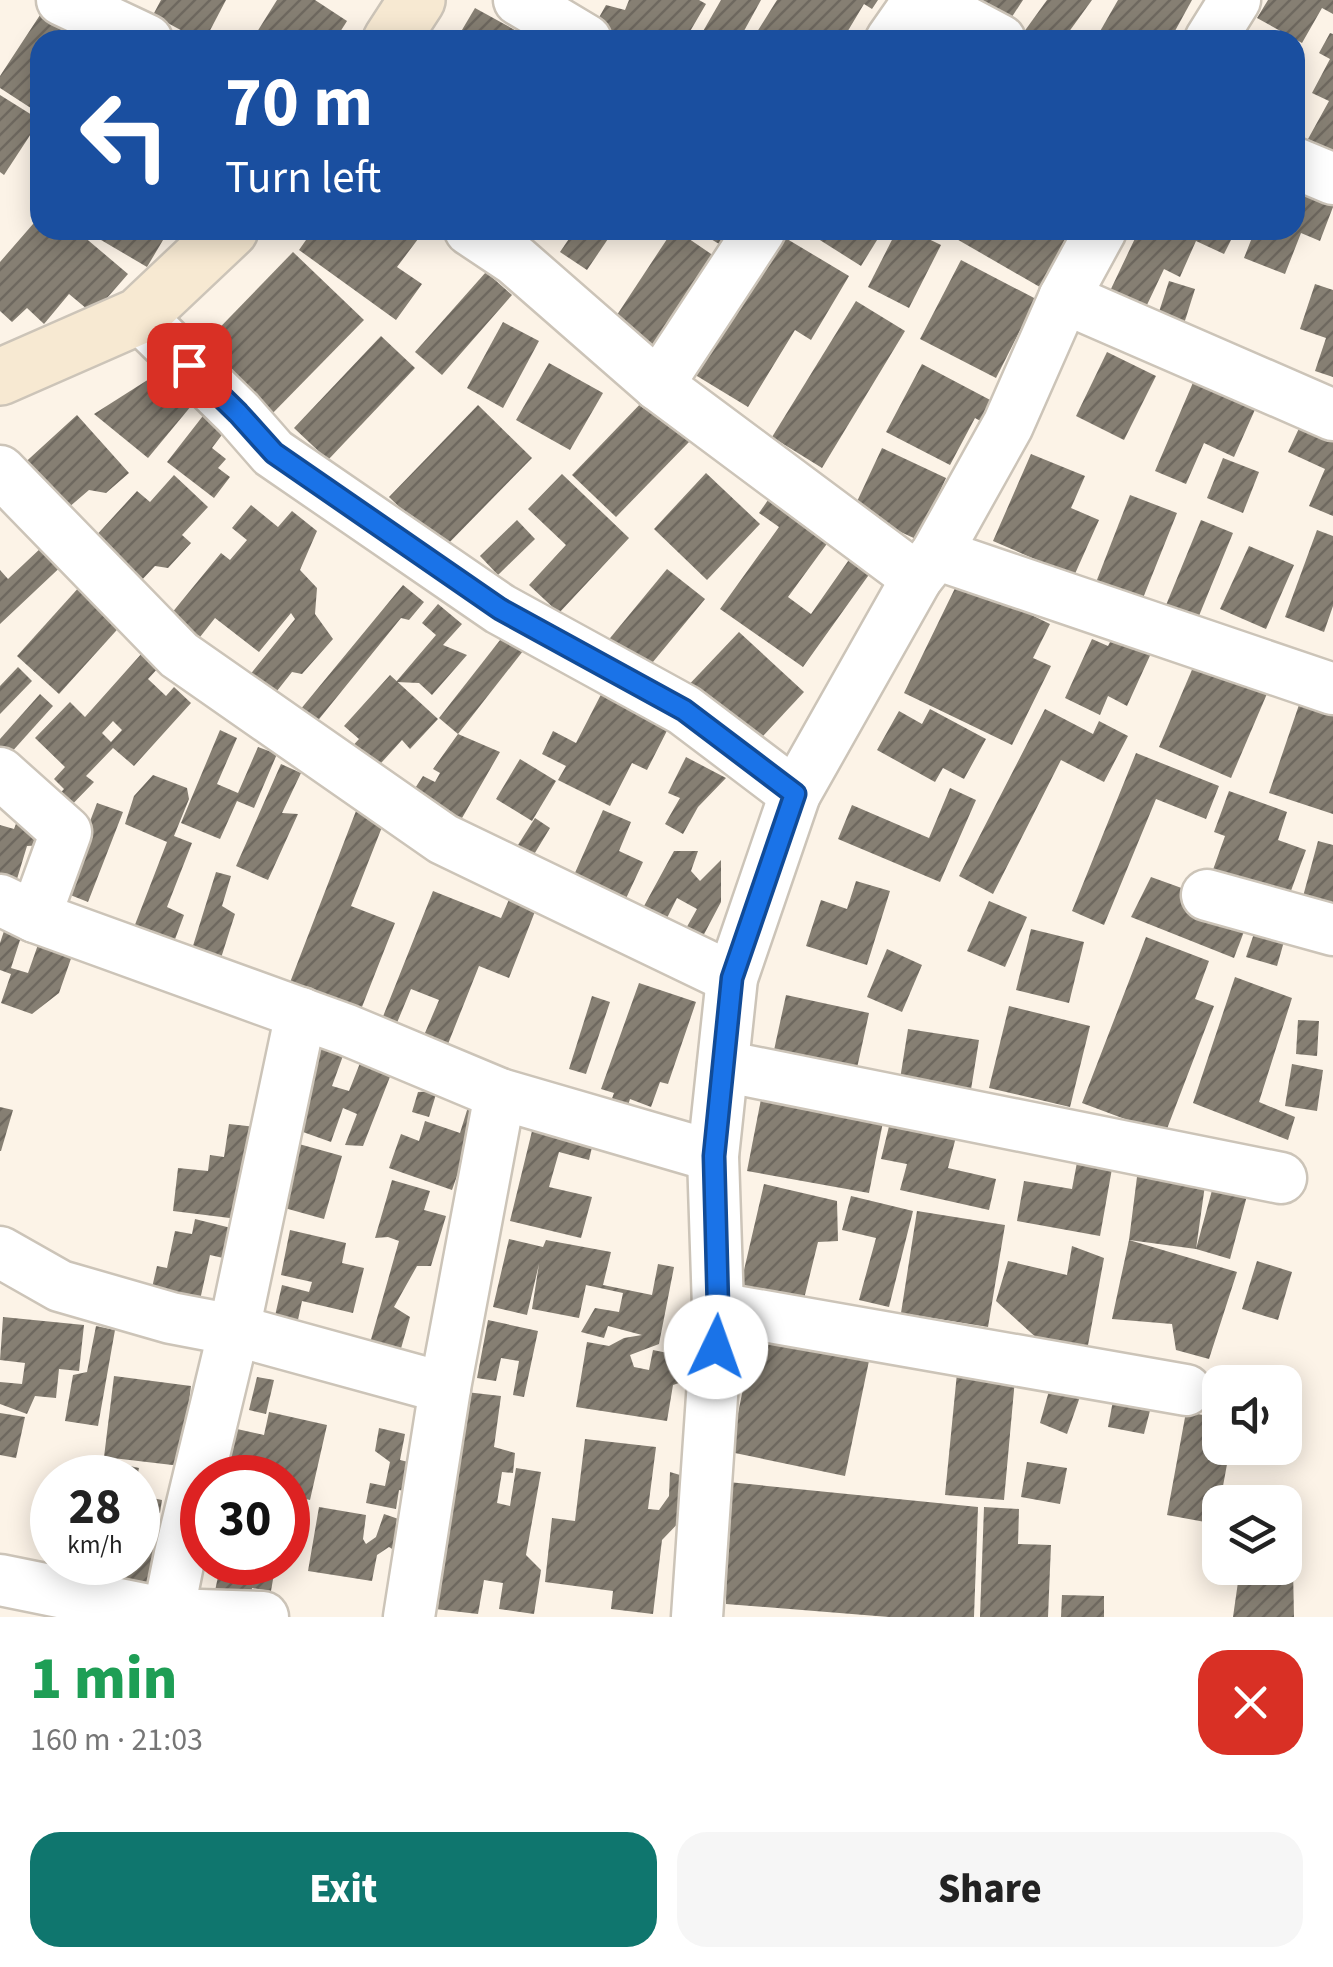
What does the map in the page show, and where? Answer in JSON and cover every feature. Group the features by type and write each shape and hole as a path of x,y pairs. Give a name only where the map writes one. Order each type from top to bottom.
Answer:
{"street":[{"path":"62,0 125,30"},
{"path":"397,30 416,0"},
{"path":"519,0 569,30"},
{"path":"899,30 922,0 980,30"},
{"path":"1216,30 1235,0"},
{"path":"1305,167 1333,179"},
{"path":"0,377 139,316 219,240"},
{"path":"485,240 514,260 658,384 926,566 1333,689"},
{"path":"658,384 753,240"},
{"path":"697,1617 718,1308 714,1156 732,978 795,794 1008,425 1064,298 1095,240"},
{"path":"1064,298 1333,414"},
{"path":"139,316 274,453 500,609 684,710 795,794"},
{"path":"0,471 178,655 444,838 732,978"},
{"path":"0,774 66,832 18,908 500,1094 714,1156"},
{"path":"1207,895 1333,930"},
{"path":"168,1614 301,1014"},
{"path":"723,1066 1281,1178"},
{"path":"409,1617 445,1388 500,1094"},
{"path":"0,1252 60,1286 445,1388"},
{"path":"718,1308 1186,1390"},
{"path":"0,1580 168,1614 263,1617"}],"building":[{"path":"161,0 226,0 210,30 181,30 153,15"},
{"path":"277,0 315,0 347,21 341,30 258,30"},
{"path":"629,0 699,0 706,4 691,30 592,30 606,5 625,10"},
{"path":"721,0 761,0 744,30 704,30"},
{"path":"777,0 878,0 872,9 864,4 848,30 758,30"},
{"path":"953,0 1023,0 1003,30"},
{"path":"1047,0 1092,0 1070,30 1025,30"},
{"path":"1118,0 1192,0 1176,30 1101,30"},
{"path":"1268,0 1333,0 1333,14 1322,8 1305,38 1305,30 1279,30 1257,18"},
{"path":"475,8 515,30 462,30"},
{"path":"40,15 63,30 30,30"},
{"path":"85,20 100,30 79,30"},
{"path":"30,30 30,108 0,88 0,76"},
{"path":"1330,33 1333,152 1308,139 1329,101 1312,93 1330,59 1319,53"},
{"path":"0,95 30,114 30,135 4,175 0,172"},
{"path":"1305,187 1333,198 1320,241 1305,235"},
{"path":"30,228 30,240 88,240 128,274 93,314 69,294 44,324 27,308 12,322 0,311 0,262"},
{"path":"101,240 163,240 147,267"},
{"path":"306,240 417,240 397,267 422,284 396,320 299,250"},
{"path":"568,240 607,240 587,270 560,252"},
{"path":"666,240 691,240 717,258 656,349 613,321"},
{"path":"773,240 789,240 849,276 811,340 795,330 748,407 692,373"},
{"path":"820,240 877,240 861,266"},
{"path":"892,240 931,240 941,245 909,308 868,287"},
{"path":"958,240 1066,240 1071,243 1045,290"},
{"path":"1134,240 1231,240 1224,254 1196,241 1180,277 1164,269 1146,307 1110,291"},
{"path":"1251,240 1298,240 1285,274 1244,258"},
{"path":"293,252 364,320 267,419 197,351"},
{"path":"961,260 1036,299 996,378 920,339"},
{"path":"486,272 512,295 442,375 415,352"},
{"path":"1169,281 1195,289 1183,327 1157,318"},
{"path":"1315,284 1333,290 1333,377 1315,371 1326,338 1300,329"},
{"path":"856,301 905,331 822,468 772,437"},
{"path":"503,322 539,341 503,408 467,388"},
{"path":"381,336 415,368 328,460 294,428"},
{"path":"1107,352 1156,376 1124,440 1076,416"},
{"path":"549,363 603,393 570,450 516,420"},
{"path":"922,364 994,402 984,423 975,418 950,465 886,432"},
{"path":"168,367 201,394 148,458 94,414"},
{"path":"1195,378 1257,405 1234,457 1204,443 1186,484 1155,471"},
{"path":"646,398 690,441 616,517 572,475"},
{"path":"213,403 234,419 212,448 226,459 218,468 230,477 214,498 167,462"},
{"path":"478,405 532,458 443,549 389,497"},
{"path":"77,415 129,473 106,493 89,490 61,514 19,468"},
{"path":"1301,424 1333,438 1333,516 1309,506 1325,469 1288,452"},
{"path":"882,448 946,478 918,540 853,510"},
{"path":"1031,454 1085,476 1071,508 1099,520 1074,576 993,541"},
{"path":"1223,458 1259,472 1243,513 1207,498"},
{"path":"706,473 760,524 707,580 654,529"},
{"path":"562,474 629,538 559,613 529,585 566,545 528,509"},
{"path":"174,475 208,507 182,535 191,543 168,568 155,566 139,583 93,539 137,491 150,502"},
{"path":"777,487 837,530 788,597 811,614 853,554 873,569 803,667 720,609 779,527 759,513"},
{"path":"1130,495 1177,513 1141,603 1095,585"},
{"path":"251,505 278,527 292,511 317,531 300,570 317,588 315,614 333,639 302,674 292,672 269,701 245,681 295,619 291,613 259,652 215,618 200,637 171,614 221,553 230,560 247,540 232,528"},
{"path":"517,520 535,539 498,575 480,556"},
{"path":"1201,520 1233,533 1196,623 1164,610"},
{"path":"1317,530 1333,536 1333,606 1324,632 1285,617"},
{"path":"43,546 69,559 0,624 0,570 8,579"},
{"path":"1249,546 1294,565 1266,629 1220,609"},
{"path":"667,569 705,599 643,674 606,643"},
{"path":"959,580 1050,624 1033,658 1051,666 1012,745 904,693"},
{"path":"81,585 124,622 59,694 17,656"},
{"path":"403,585 424,602 409,620 401,618 311,729 295,716"},
{"path":"438,604 462,624 443,645 467,655 432,695 419,683 396,682 436,635 422,623"},
{"path":"739,632 804,692 747,753 682,692"},
{"path":"1115,632 1153,649 1127,706 1108,696 1100,715 1065,698 1092,639 1108,646"},
{"path":"504,635 523,651 458,734 439,718"},
{"path":"143,652 160,666 148,679 166,696 174,687 191,703 134,766 113,748 86,776 94,782 60,817 48,806 64,789 54,779 65,767 35,738 70,702 85,717","holes":["113,721 122,730 111,742 102,733"]},
{"path":"1197,658 1269,689 1231,778 1159,747"},
{"path":"18,667 32,681 0,714 0,686"},
{"path":"390,675 438,719 410,749 402,740 372,773 348,751 359,739 344,726"},
{"path":"609,679 676,713 647,770 632,763 610,806 558,780 566,766 542,754 553,731 576,743"},
{"path":"40,694 53,706 0,765 0,739"},
{"path":"1302,696 1333,706 1333,814 1269,793"},
{"path":"930,709 986,739 964,779 943,768 935,782 877,750 899,711 922,724"},
{"path":"1045,709 1093,734 1099,721 1128,736 1104,782 1061,760 993,894 959,876"},
{"path":"220,730 237,738 217,784 238,793 258,747 277,754 254,808 237,801 220,839 181,823"},
{"path":"458,734 500,752 458,825 410,796 423,776 435,782 440,773 433,769"},
{"path":"1136,753 1219,786 1206,819 1156,799 1104,925 1072,911"},
{"path":"686,757 726,778 698,807 683,834 665,824 680,798 668,793"},
{"path":"520,759 556,781 532,821 496,799"},
{"path":"281,764 301,773 282,813 298,814 268,880 236,866"},
{"path":"153,775 187,788 189,799 174,836 192,843 167,907 184,915 171,950 131,935 167,842 125,824 134,796"},
{"path":"950,788 976,800 940,882 838,839 852,805 929,838"},
{"path":"1229,791 1287,812 1278,840 1306,850 1285,907 1209,881 1225,836 1214,832"},
{"path":"97,803 123,812 88,902 50,887 84,837"},
{"path":"603,810 631,822 619,851 643,862 622,907 570,884"},
{"path":"356,811 384,822 351,906 395,923 360,1012 289,985"},
{"path":"19,816 48,845 27,846 17,879 0,873 0,825 14,829"},
{"path":"535,818 550,828 527,866 511,856"},
{"path":"1318,841 1333,845 1333,925 1298,915"},
{"path":"674,851 698,851 691,871 700,881 721,860 721,902 701,940 684,932 697,909 677,898 661,930 638,917"},
{"path":"216,872 231,876 222,906 235,914 221,958 192,949"},
{"path":"1151,877 1251,913 1234,958 1131,917"},
{"path":"517,881 543,891 509,978 479,966 446,1049 422,1040 439,1000 411,989 394,1030 380,1024 433,891 501,918"},
{"path":"856,881 890,891 867,965 806,946 821,900 847,909"},
{"path":"989,901 1027,917 1005,967 967,951"},
{"path":"1260,916 1289,924 1277,966 1246,957"},
{"path":"5,928 22,934 11,968 28,973 40,939 74,950 59,993 32,1014 1,1003 11,974 0,970 0,943"},
{"path":"1031,929 1084,942 1069,1003 1016,990"},
{"path":"1146,937 1209,961 1195,999 1214,1006 1165,1134 1082,1103"},
{"path":"887,949 922,965 902,1012 867,997"},
{"path":"1235,977 1292,998 1259,1102 1295,1117 1288,1140 1193,1103"},
{"path":"639,983 696,1002 668,1084 660,1082 651,1107 630,1099 624,1118 607,1112 614,1093 601,1089"},
{"path":"786,995 869,1013 854,1082 771,1064"},
{"path":"592,996 610,1002 586,1074 569,1069"},
{"path":"1009,1006 1090,1026 1070,1107 989,1088"},
{"path":"1298,1020 1319,1021 1317,1056 1296,1054"},
{"path":"908,1029 979,1040 968,1108 897,1098"},
{"path":"320,1045 344,1053 332,1086 349,1091 364,1053 395,1064 363,1146 345,1145 357,1114 343,1108 331,1142 289,1127"},
{"path":"1292,1064 1323,1070 1317,1111 1285,1106"},
{"path":"437,1091 429,1117 412,1112 418,1092"},
{"path":"762,1094 884,1117 869,1193 747,1171"},
{"path":"0,1107 13,1110 1,1151 0,1151"},
{"path":"468,1107 492,1114 468,1145 452,1190 389,1168 401,1134 419,1141 425,1121 460,1133"},
{"path":"892,1114 958,1129 948,1168 996,1179 989,1210 900,1190 907,1164 881,1159"},
{"path":"229,1124 256,1127 246,1220 173,1211 178,1168 208,1171 210,1155 224,1157"},
{"path":"533,1127 593,1143 589,1160 559,1152 549,1187 592,1197 581,1238 510,1221"},
{"path":"299,1144 342,1156 324,1219 281,1207"},
{"path":"1078,1157 1113,1163 1100,1236 1017,1221 1024,1181 1072,1189"},
{"path":"1138,1169 1206,1178 1196,1249 1129,1240"},
{"path":"392,1180 430,1191 424,1210 446,1216 431,1266 417,1266 394,1307 410,1317 400,1352 370,1343 399,1241 375,1238"},
{"path":"1214,1183 1248,1192 1230,1259 1196,1249"},
{"path":"764,1184 837,1201 838,1241 818,1242 801,1311 738,1296"},
{"path":"851,1196 913,1211 889,1307 859,1300 876,1238 842,1230"},
{"path":"917,1211 1005,1225 988,1327 901,1313"},
{"path":"195,1219 239,1230 232,1260 210,1255 198,1309 148,1305 157,1266 167,1268 175,1231 192,1234"},
{"path":"290,1230 346,1243 342,1263 364,1268 353,1313 302,1301 295,1334 272,1329 282,1285 309,1292 312,1282 281,1275"},
{"path":"509,1239 543,1247 546,1240 611,1252 603,1285 652,1295 658,1264 674,1267 659,1344 630,1355 634,1367 649,1370 653,1350 692,1358 688,1380 673,1385 667,1421 576,1407 587,1342 609,1346 642,1335 608,1326 604,1338 581,1332 595,1308 619,1312 623,1293 586,1285 579,1318 532,1309 539,1264 527,1315 493,1307"},
{"path":"1129,1240 1237,1272 1209,1359 1176,1350 1172,1324 1112,1319"},
{"path":"1072,1246 1104,1258 1084,1367 1061,1360 996,1301 1008,1261 1067,1275"},
{"path":"1257,1261 1292,1272 1278,1320 1242,1309"},
{"path":"3,1317 84,1325 79,1371 59,1369 56,1398 35,1396 27,1414 0,1404 0,1382 22,1384 25,1363 0,1360"},
{"path":"488,1320 538,1331 524,1397 513,1395 519,1361 501,1358 496,1381 477,1378"},
{"path":"96,1326 115,1330 98,1426 65,1421 73,1375 87,1372"},
{"path":"756,1326 870,1356 845,1476 730,1452"},
{"path":"957,1373 1015,1379 1004,1500 945,1495"},
{"path":"114,1376 191,1386 180,1466 160,1464 160,1455 104,1455"},
{"path":"257,1377 274,1380 266,1414 249,1410"},
{"path":"1052,1380 1083,1388 1067,1434 1040,1423"},
{"path":"1116,1385 1154,1395 1144,1434 1108,1427"},
{"path":"466,1392 501,1396 494,1447 515,1453 513,1473 502,1472 497,1503 510,1506 516,1468 541,1472 526,1555 541,1570 534,1614 499,1609 503,1583 484,1580 478,1614 435,1609"},
{"path":"269,1412 327,1425 310,1500 310,1455 231,1455 237,1429 264,1435"},
{"path":"1186,1412 1202,1415 1202,1465 1227,1465 1223,1485 1202,1485 1202,1521 1167,1515"},
{"path":"0,1413 25,1417 16,1458 0,1455"},
{"path":"379,1428 405,1434 400,1460 421,1465 415,1493 399,1490 396,1509 366,1503 370,1483 385,1486 390,1462 375,1451"},
{"path":"585,1439 656,1447 648,1509 659,1510 669,1496 670,1472 690,1478 686,1515 662,1540 653,1614 611,1609 613,1591 545,1582 552,1518 575,1521"},
{"path":"1027,1462 1067,1468 1060,1504 1021,1497"},
{"path":"728,1482 978,1507 974,1617 889,1617 726,1604"},
{"path":"319,1507 366,1515 366,1544 376,1537 384,1514 410,1523 400,1554 389,1547 377,1555 372,1581 310,1571"},
{"path":"984,1507 1019,1509 1018,1544 1051,1545 1048,1617 980,1617"},
{"path":"216,1585 272,1585 271,1591 252,1588 251,1597 215,1591"},
{"path":"1238,1585 1293,1585 1294,1617 1233,1617"},
{"path":"1062,1595 1104,1596 1104,1617 1061,1617"}],"route":[{"path":"189,365 274,453 500,609 684,710 795,794 732,978 714,1156 716,1347"}]}
